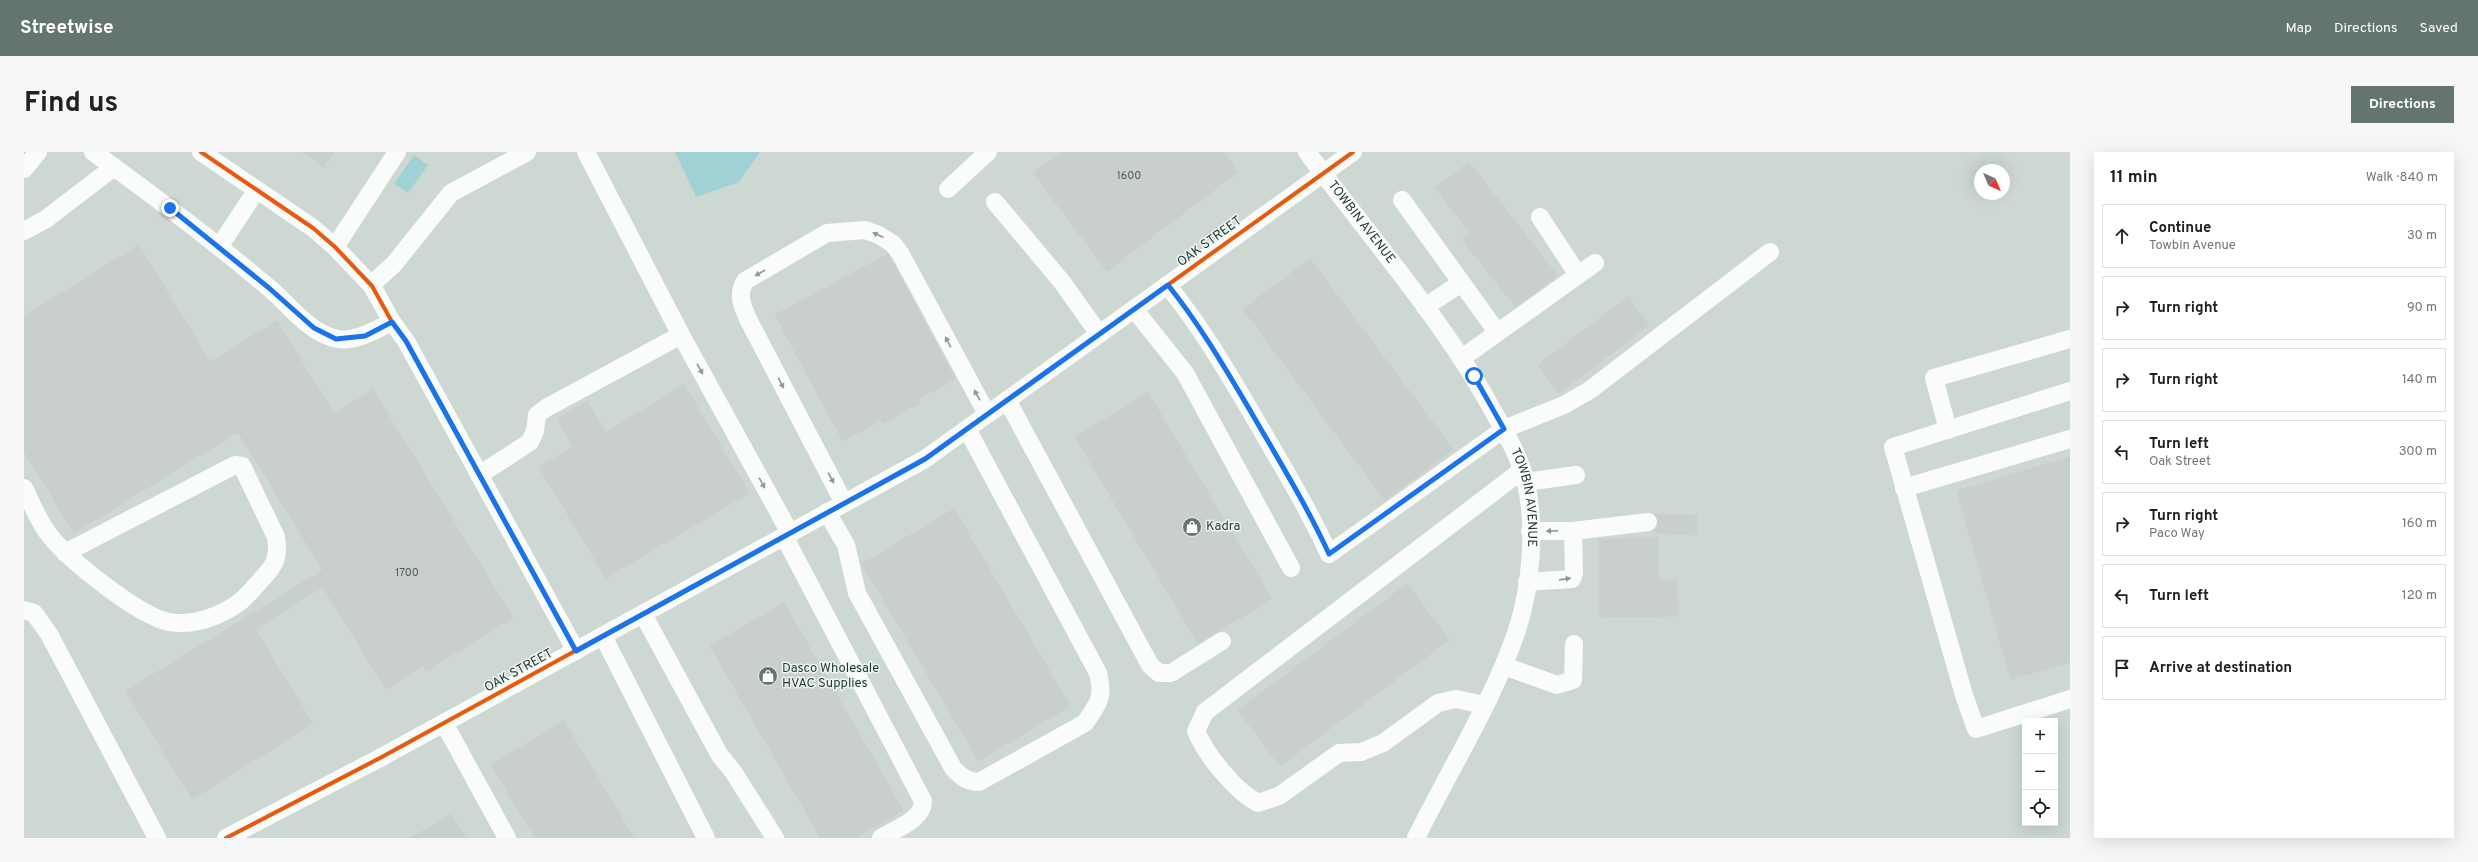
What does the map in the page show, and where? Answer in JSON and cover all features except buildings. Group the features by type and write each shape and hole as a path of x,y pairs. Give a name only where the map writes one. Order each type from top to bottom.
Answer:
{"street":[{"path":"24,169 38,152"},
{"path":"92,152 170,208 269,288 314,328 336,339 365,336 392,322"},
{"path":"201,152 256,191 313,228 335,247 371,285 392,322 406,341 576,651"},
{"path":"335,247 397,152"},
{"path":"371,285 394,264 451,193 527,152"},
{"path":"586,152 787,535 923,801 923,807 916,817 881,838"},
{"path":"948,189 988,152"},
{"name":"TOWBIN AVENUE","path":"1307,152 1425,307 1474,376 1504,429 1524,476 1530,510 1527,582 1525,599 1517,630 1504,666 1416,838"},
{"name":"OAK STREET","path":"226,838 250,833 444,723 925,459 1353,152"},
{"path":"24,231 46,219 114,167"},
{"path":"219,247 256,191"},
{"path":"1402,200 1498,332"},
{"path":"995,202 1062,282 1099,334"},
{"path":"1540,217 1578,275"},
{"path":"844,503 748,319 741,302 740,290 745,282 827,233 865,230 880,235 893,244 900,253 988,414"},
{"path":"1168,285 1189,311 1222,363 1307,507 1329,554 1504,429 1564,405 1590,390 1770,252"},
{"path":"1462,358 1595,263"},
{"path":"1425,307 1462,283"},
{"path":"1134,309 1184,373 1291,568"},
{"path":"479,475 530,442 535,431 536,415 546,408 681,335"},
{"path":"1948,430 1934,378 2070,339"},
{"path":"2070,391 1893,447 1964,695 1976,729 2070,699"},
{"path":"1007,400 1150,665 1159,673 1171,673 1222,641"},
{"path":"828,512 846,545 857,593 953,768 958,774 972,782 979,782 1085,723 1097,706 1102,692 1098,673 967,428"},
{"path":"1904,488 2070,439"},
{"path":"24,488 49,535 65,553 94,577 147,613 170,622 191,622 214,616 245,599 277,560 278,550 276,537 242,466 235,465 65,553"},
{"path":"1484,705 1456,699 1438,703 1382,743 1361,752 1338,753 1279,796 1258,803 1245,796 1240,791 1203,746 1196,731 1205,712 1524,476 1576,475"},
{"path":"1530,531 1573,531 1648,522"},
{"path":"1527,582 1572,579 1574,573 1573,531"},
{"path":"24,610 34,613 50,634 157,838"},
{"path":"643,614 719,754 734,773 775,838"},
{"path":"603,636 706,838"},
{"path":"1504,666 1557,685 1573,680 1574,644"},
{"path":"444,723 507,838"}],"shaded area":[{"path":"24,152 2070,152 2070,838 24,838"}],"water":[{"path":"675,152 760,152 739,182 696,197"},
{"path":"414,155 428,165 408,193 394,184"}],"cycle path":[{"path":"201,152 313,228 335,247 372,286 392,322 406,341 576,651"},
{"path":"226,838 380,758 925,459 1353,152"}],"place":[{"name":"Kadra","path":"1192,527"},
{"name":"Dasco Wholesale HVAC Supplies","path":"768,676"}],"route":[{"path":"170,208 269,288 314,328 336,339 365,336 392,322 406,341 576,651 925,459 1168,285 1189,311 1222,363 1307,507 1329,554 1504,429 1474,376"}]}
